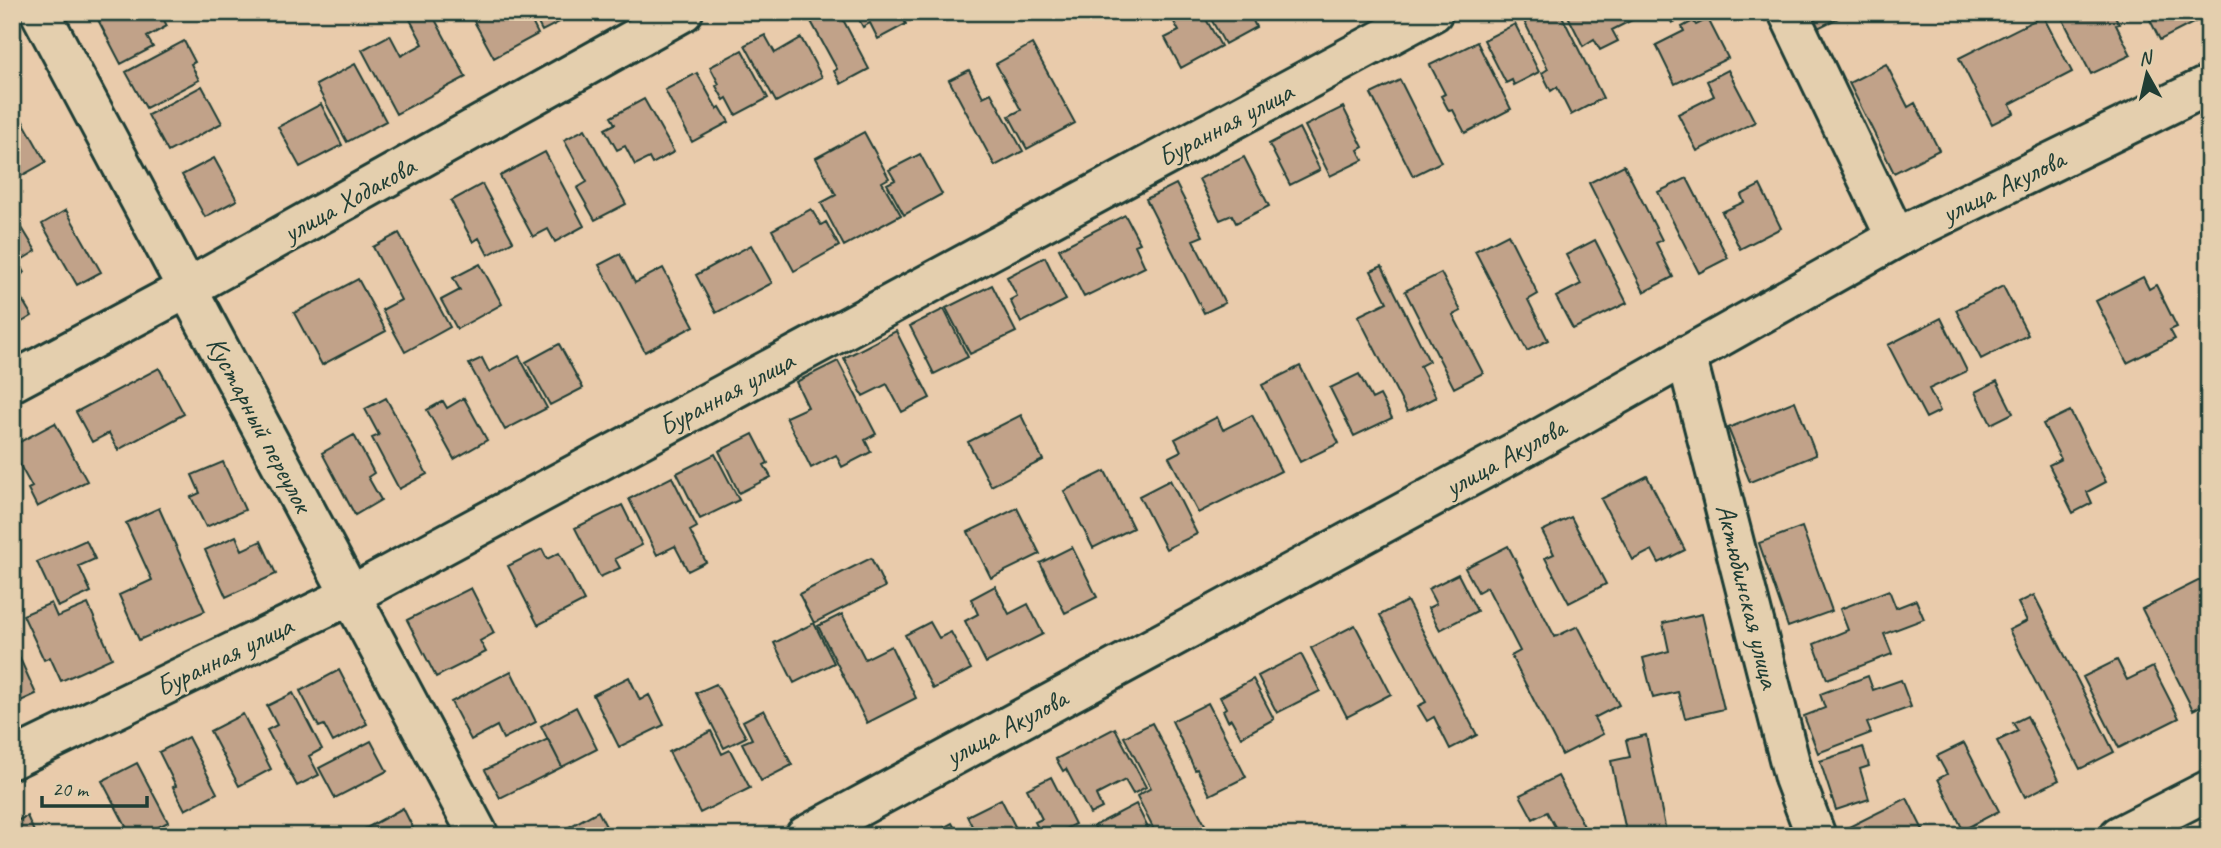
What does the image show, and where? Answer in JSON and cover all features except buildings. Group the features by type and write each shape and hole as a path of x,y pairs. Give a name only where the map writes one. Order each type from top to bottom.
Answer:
{"street":[{"name":"Кустарный переулок","path":"40,12 478,836"},
{"name":"улица Ходакова","path":"12,382 188,288 683,12"},
{"name":"Буранная улица","path":"12,759 351,595 1433,12"},
{"path":"1788,12 1896,238"},
{"name":"улица Акулова","path":"805,836 1530,444 1896,238 2209,85"},
{"name":"Актюбинская улица","path":"1686,355 1794,778 1816,836"},
{"path":"2119,836 2209,790"}]}
